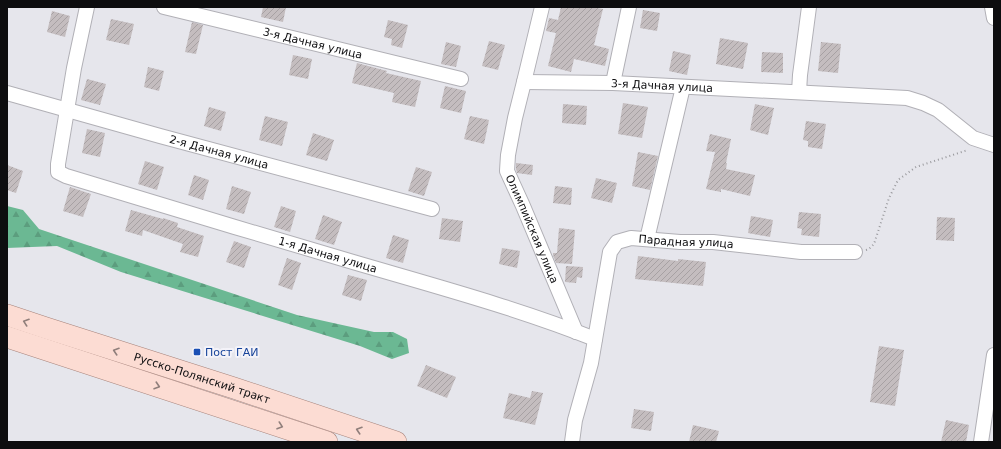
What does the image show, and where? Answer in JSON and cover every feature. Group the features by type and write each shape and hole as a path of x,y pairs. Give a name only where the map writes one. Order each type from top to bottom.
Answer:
{"main road":[{"name":"Русско-Полянский тракт","path":"7,315 396,442"},
{"name":"Русско-Полянский тракт","path":"7,337 327,442"}],"street":[{"path":"67,110 74,68 88,7"},
{"name":"3-я Дачная улица","path":"164,7 461,79"},
{"name":"Олимпийская улица","path":"542,7 508,155 507,171 576,332"},
{"path":"613,83 629,7"},
{"path":"799,92 810,7"},
{"path":"992,7 994,18"},
{"name":"3-я Дачная улица","path":"524,82 613,83 907,98 924,102 938,110 973,138 991,144"},
{"path":"648,239 683,87"},
{"name":"2-я Дачная улица","path":"7,93 432,209"},
{"name":"1-я Дачная улица","path":"67,110 58,164 58,172 66,176 484,300 595,340"},
{"name":"Парадная улица","path":"572,442 575,420 591,363 610,252 617,242 631,238 680,242 713,242 801,252 855,252"},
{"path":"981,442 994,355"}],"path":[{"path":"855,252 869,249 874,244 889,198 898,180 916,167 991,144"}],"green space":[{"path":"7,206 23,210 39,229 297,315 374,332 393,332 407,339 409,353 392,359 360,346 121,272 57,246 7,248"}],"building":[{"path":"263,7 286,7 283,22 261,17"},
{"path":"561,7 592,7 603,9 594,45 609,49 605,66 574,59 571,72 548,66 556,33 546,31 549,18 558,20"},
{"path":"643,10 660,13 657,31 640,28"},
{"path":"52,11 70,16 65,37 47,32"},
{"path":"111,19 134,24 129,45 106,40"},
{"path":"388,20 408,25 402,48 391,45 392,39 384,37"},
{"path":"192,22 203,25 196,54 185,52"},
{"path":"720,38 748,43 743,69 716,64"},
{"path":"489,41 505,45 498,70 482,66"},
{"path":"446,42 461,46 456,67 441,64"},
{"path":"821,42 841,44 838,73 818,71"},
{"path":"673,51 691,55 687,75 669,71"},
{"path":"762,52 783,53 783,73 761,72"},
{"path":"293,55 312,59 308,79 289,75"},
{"path":"357,63 387,71 386,73 421,81 415,107 392,102 394,93 352,83"},
{"path":"148,67 164,71 159,91 144,87"},
{"path":"87,79 106,84 100,105 81,100"},
{"path":"445,86 466,91 461,113 440,108"},
{"path":"623,103 648,107 642,138 618,134"},
{"path":"563,104 587,106 586,125 562,123"},
{"path":"755,104 774,108 768,135 750,130"},
{"path":"209,107 226,112 221,131 204,126"},
{"path":"265,116 288,122 282,146 259,140"},
{"path":"470,116 489,120 484,144 464,139"},
{"path":"806,121 826,124 822,149 808,147 808,141 803,140"},
{"path":"87,129 105,133 100,157 82,153"},
{"path":"313,133 334,140 327,161 306,155"},
{"path":"710,134 731,139 726,169 755,175 750,196 721,189 721,192 706,189 715,152 706,151"},
{"path":"638,152 658,156 650,190 632,186"},
{"path":"145,161 164,167 157,190 138,184"},
{"path":"516,163 533,165 532,175 517,173"},
{"path":"7,165 23,171 16,193 7,190"},
{"path":"416,167 432,172 424,196 408,191"},
{"path":"194,175 209,180 203,200 188,195"},
{"path":"596,178 617,183 612,203 591,198"},
{"path":"232,186 251,192 244,214 226,209"},
{"path":"555,186 572,188 571,205 553,203"},
{"path":"70,187 91,194 83,217 63,211"},
{"path":"281,206 296,211 290,232 274,227"},
{"path":"131,210 178,223 177,227 204,236 198,257 180,252 183,244 143,230 142,236 125,231"},
{"path":"799,212 821,214 819,237 801,235 802,229 797,228"},
{"path":"323,215 342,222 334,245 315,239"},
{"path":"751,216 773,220 770,237 748,233"},
{"path":"937,217 955,218 954,241 936,240"},
{"path":"442,218 463,221 460,242 439,239"},
{"path":"559,228 575,230 572,264 556,263 553,255 553,253 557,253"},
{"path":"393,235 409,240 403,263 386,258"},
{"path":"234,241 251,247 244,268 226,262"},
{"path":"502,248 520,251 517,268 499,264"},
{"path":"638,256 678,261 678,259 706,262 703,286 635,279"},
{"path":"287,258 301,263 292,290 278,285"},
{"path":"566,266 583,267 582,278 577,277 576,283 565,282"},
{"path":"348,275 367,280 361,301 342,295"},
{"path":"879,346 904,350 895,406 870,402"},
{"path":"426,365 456,377 447,398 417,386"},
{"path":"532,391 543,393 535,425 503,418 509,393 530,398"},
{"path":"634,409 654,412 651,431 631,428"},
{"path":"946,420 969,425 966,442 941,442"},
{"path":"693,425 719,431 716,442 689,442"}],"place":[{"name":"Пост ГАИ","path":"197,352"}]}
